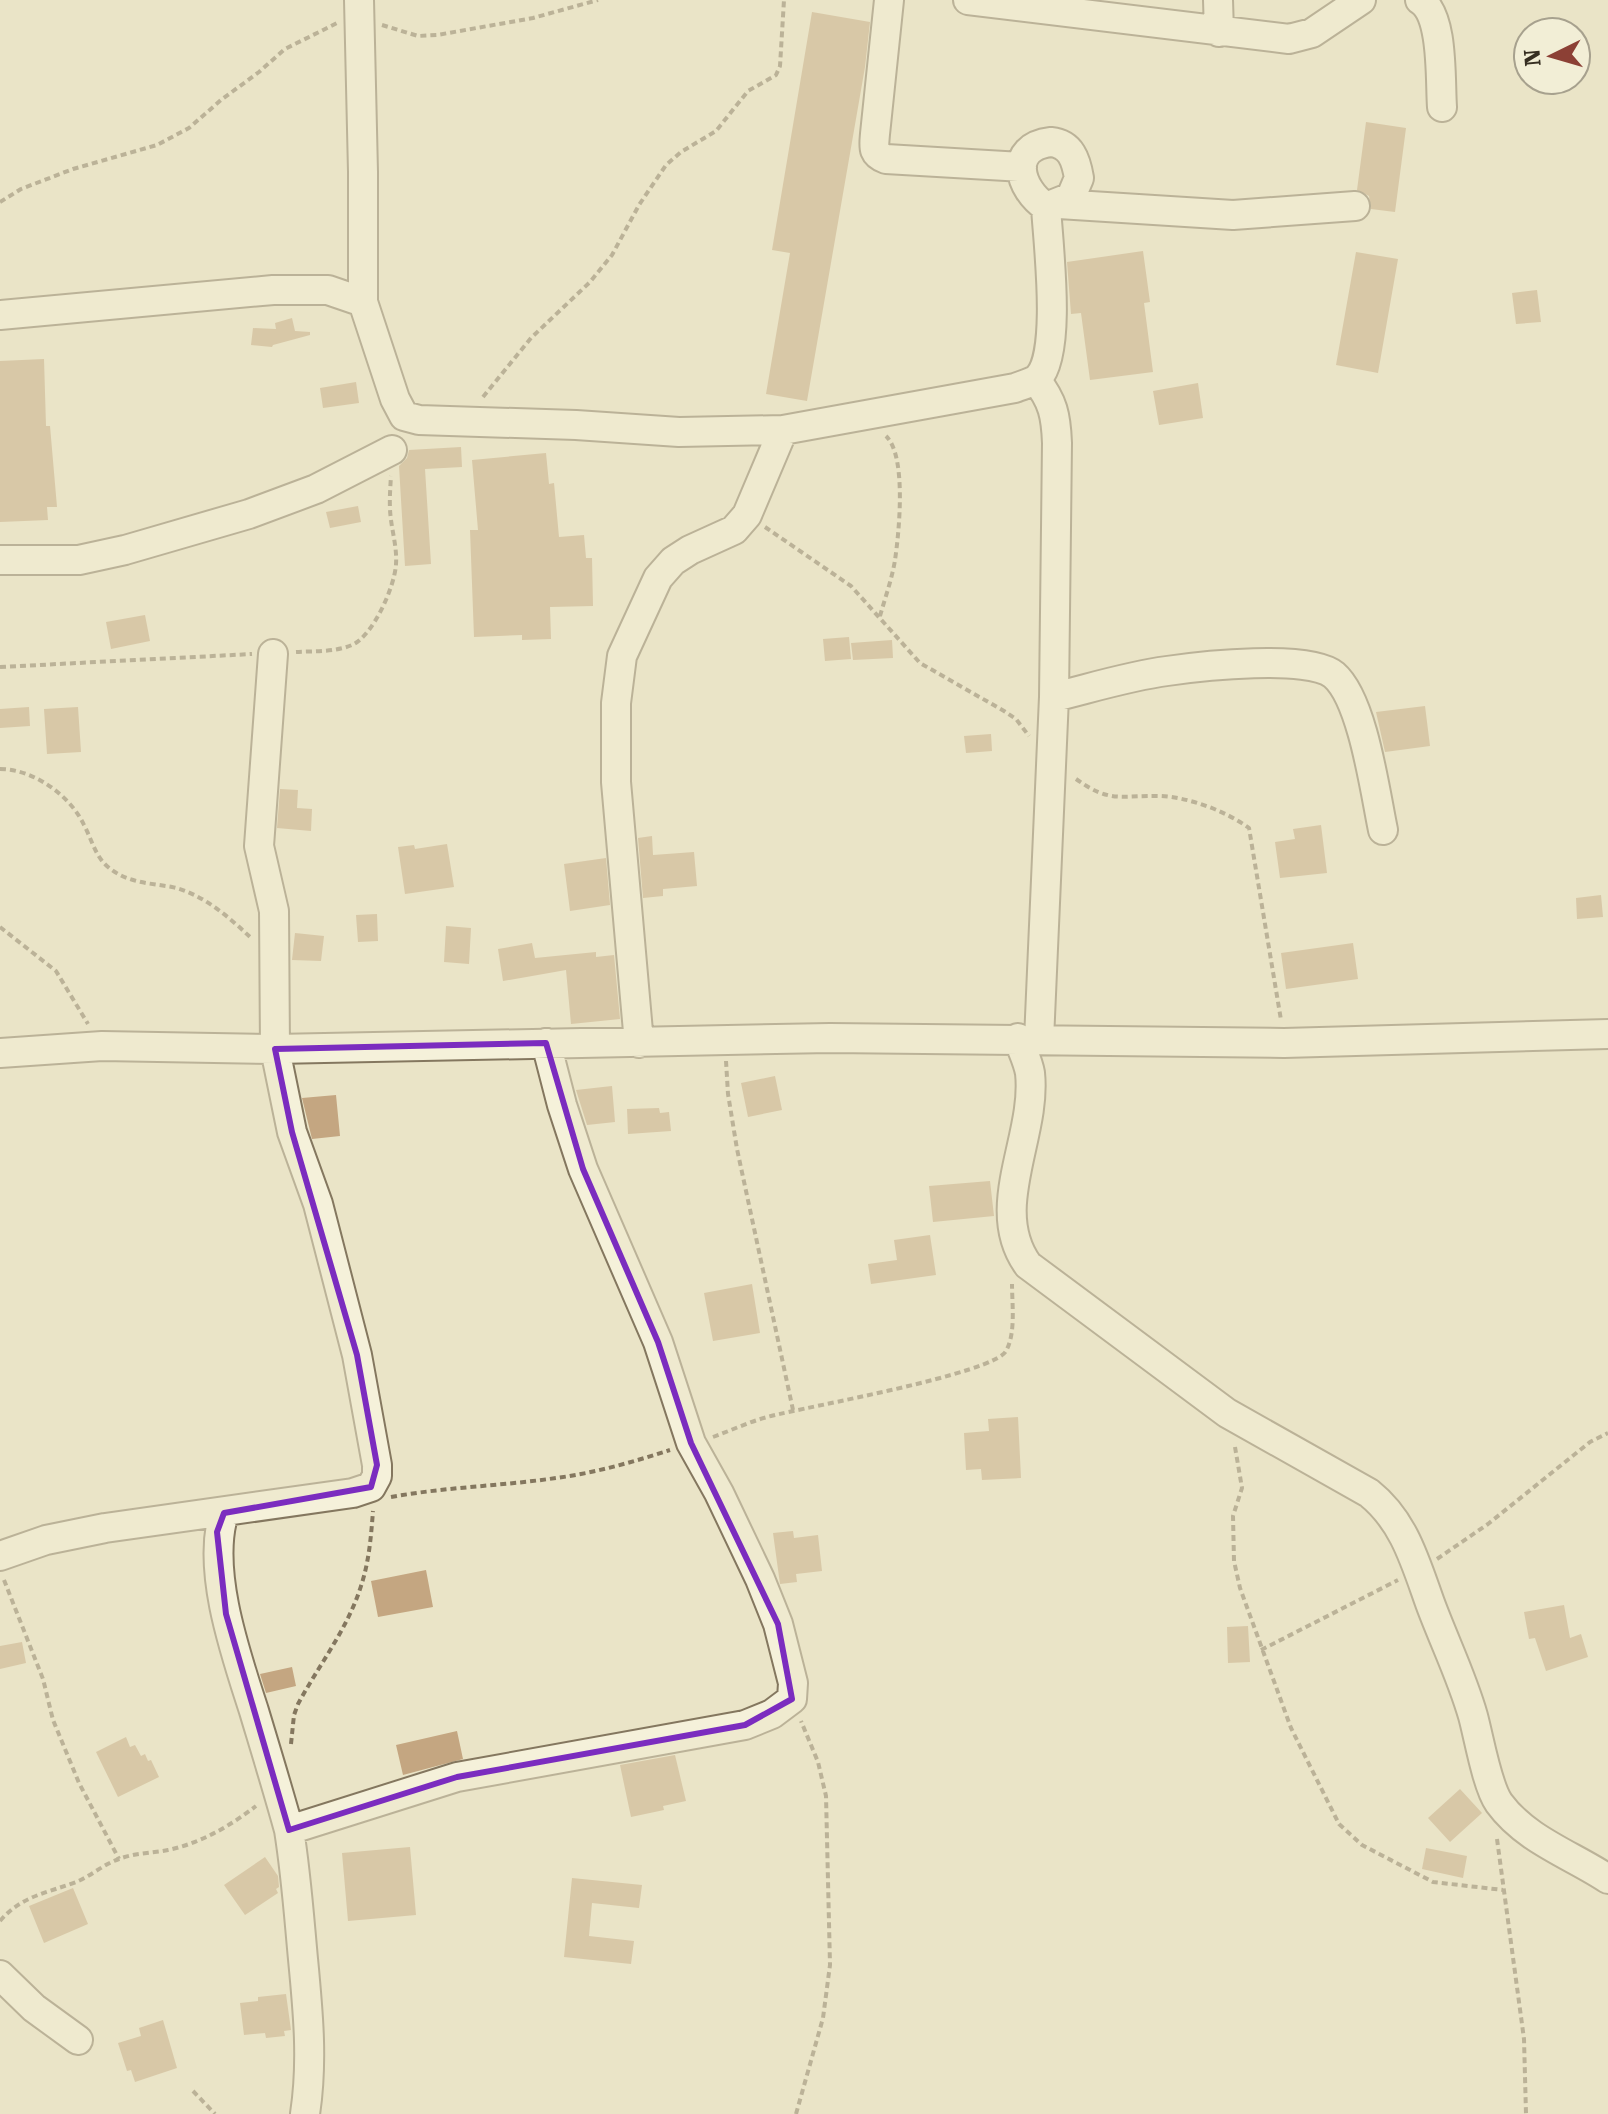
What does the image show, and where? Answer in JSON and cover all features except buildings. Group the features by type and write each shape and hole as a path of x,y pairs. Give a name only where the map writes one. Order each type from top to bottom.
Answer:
{"street":[{"path":"889,0 875,134 874,150 877,156 1022,167"},
{"path":"968,0 1289,39 1312,33 1361,0"},
{"path":"1218,0 1219,32"},
{"path":"1420,0 1428,5 1436,26 1442,107"},
{"path":"359,7 363,302 395,399 404,416 419,420 679,432 783,430 1015,388 1036,380 1046,366 1052,334 1053,205"},
{"path":"1053,205 1071,197 1079,178 1077,165 1067,148 1059,143 1040,143 1030,149 1022,167 1027,189 1035,199 1053,205 1233,215 1355,206"},
{"path":"0,315 273,290 328,290 363,302"},
{"path":"1036,380 1049,396 1056,412 1054,697 1028,1039 1030,1083 1012,1205 1011,1230 1016,1249 1028,1265 1227,1413 1369,1493 1386,1507 1409,1544 1420,1571 1468,1698 1497,1800 1511,1817 1540,1840 1608,1879"},
{"path":"639,1043 616,782 616,703 622,656 658,578 673,561 734,530 747,515 783,430"},
{"path":"0,560 79,560 125,550 249,514 316,489 392,450"},
{"path":"0,1556 46,1540 105,1528 353,1493 372,1494 377,1465 357,1355 318,1204 292,1132 275,1049 274,911 259,846 273,654"},
{"path":"1054,697 1165,671 1263,663 1311,664 1333,674 1349,694 1360,725 1383,830"},
{"path":"0,1053 102,1046 275,1049 726,1039 1284,1043 1608,1034"},
{"path":"289,1830 457,1777 745,1725 772,1714 792,1699 793,1683 778,1624 719,1493 691,1443 658,1342 583,1169 546,1043"},
{"path":"224,1513 217,1532 226,1614 289,1830 309,2027 305,2114"},
{"path":"0,1975 34,2008 78,2040"}],"path":[{"path":"0,202 21,189 73,169 157,145 189,128 285,49 359,7 406,33 428,35 533,18 598,0"},
{"path":"466,422 509,362 590,282 612,255 639,205 666,165 716,131 748,91 776,75 780,66 784,0"},
{"path":"865,416 893,443 898,461 898,527 894,563 880,616"},
{"path":"0,667 273,654 331,650 354,644 367,633 393,582 396,564 390,516 392,450"},
{"path":"747,515 851,586 920,663 1016,719 1050,761 1084,785 1111,798 1175,797 1214,810 1249,828 1284,1043"},
{"path":"0,769 31,775 52,788 83,821 95,852 104,865 116,874 152,886 175,888 218,909 274,961"},
{"path":"0,927 63,979 102,1046"},
{"path":"726,1039 728,1094 737,1149 793,1411"},
{"path":"291,1749 298,1704 345,1623 361,1588 371,1545 372,1494 557,1478 626,1464 793,1411 974,1368 1005,1353 1012,1316 1012,1273"},
{"path":"1227,1413 1242,1488 1233,1516 1234,1561 1261,1650 1291,1728 1339,1824 1362,1845 1433,1882 1503,1890"},
{"path":"1261,1650 1392,1582 1420,1571 1488,1524 1590,1442 1608,1433"},
{"path":"0,1570 43,1679 53,1720 79,1783 119,1859"},
{"path":"792,1699 818,1762 828,1821 829,1987 796,2114"},
{"path":"0,1921 32,1896 73,1883 119,1859 199,1841 254,1808 277,1786"},
{"path":"1497,1800 1497,1841 1524,2039 1526,2114"},
{"path":"193,2091 215,2114"}],"highlighted area":[{"path":"546,1043 583,1169 658,1342 691,1443 778,1624 792,1699 745,1725 457,1777 289,1830 226,1614 217,1532 224,1513 371,1487 377,1465 357,1355 292,1132 275,1049"}]}
